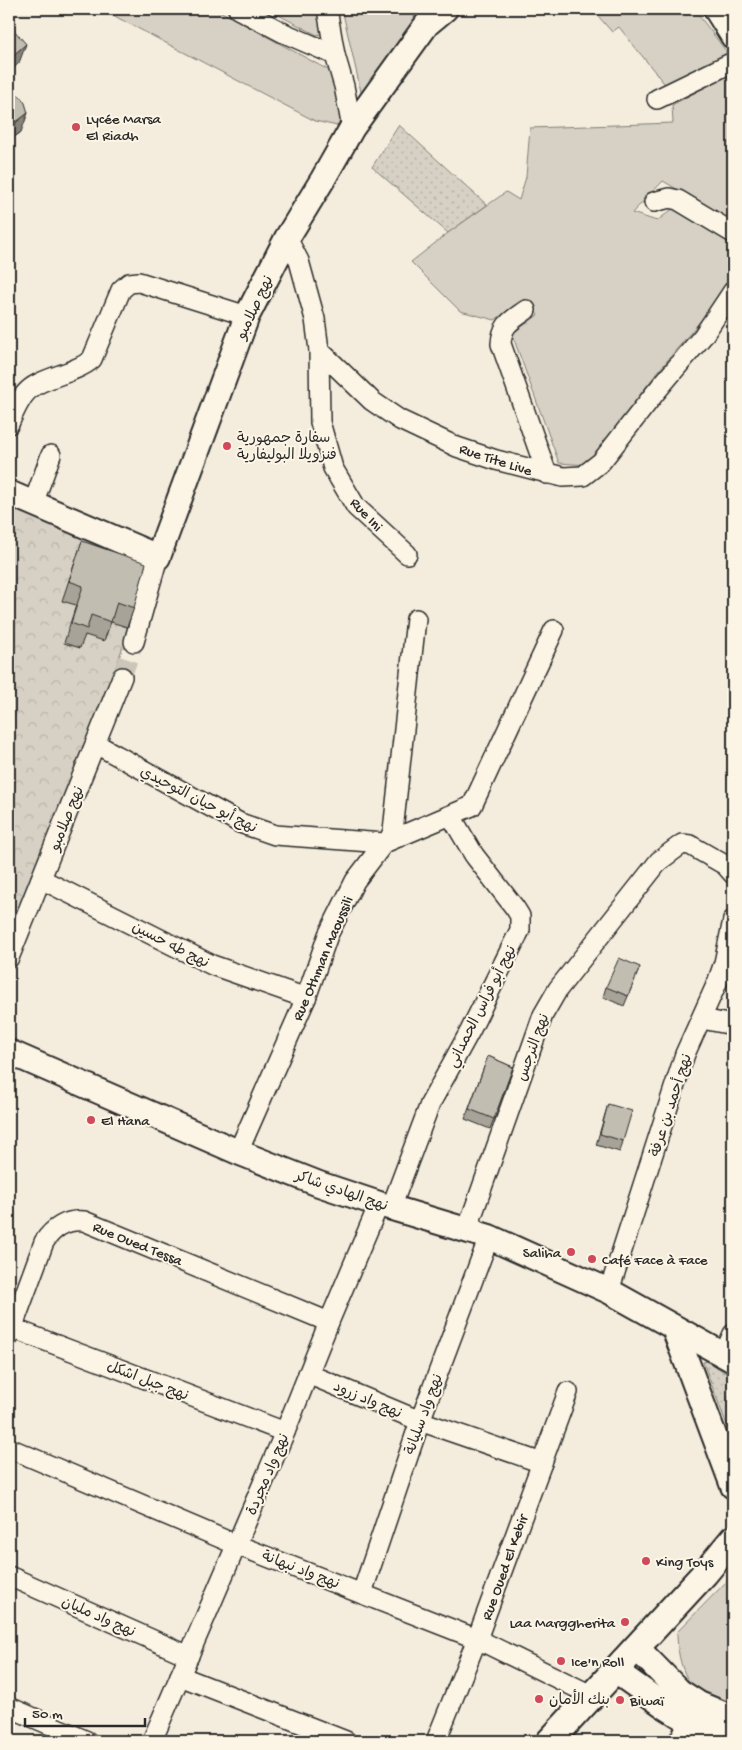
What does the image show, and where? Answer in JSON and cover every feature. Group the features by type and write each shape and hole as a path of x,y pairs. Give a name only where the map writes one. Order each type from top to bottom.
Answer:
{"main road":[{"path":"550,1741 733,1539"}],"street":[{"path":"238,9 284,33 334,55"},
{"path":"327,9 334,55 344,86 352,128"},
{"path":"716,9 733,36"},
{"name":"نهج صلامبو","path":"134,642 158,558 246,316 287,238 352,128 431,14"},
{"path":"657,99 733,62"},
{"path":"654,202 669,198 678,200 733,233"},
{"path":"287,238 299,261 315,318 320,350"},
{"path":"9,424 19,400 32,387 85,365 92,359 121,290 129,283 139,282 246,316"},
{"name":"Rue Tite Live","path":"320,350 372,401 400,420 457,447 496,460 563,477 584,476 602,462 654,393 703,336 733,291"},
{"path":"526,310 505,327 501,335 501,344 547,474"},
{"name":"Rue Ini","path":"320,350 320,422 333,468 356,507 407,554"},
{"path":"33,504 51,455"},
{"path":"9,493 158,558"},
{"name":"Rue Othman Maoussili","path":"238,1152 306,998 328,935 344,901 355,880 384,843 389,840 394,824 416,619"},
{"name":"نهج أبو حيان التوحيدي","path":"96,744 240,823 262,832 296,838 384,843 468,809 475,802 554,630"},
{"name":"نهج صلامبو","path":"9,958 122,677"},
{"name":"نهج أبو فراس الحمداني","path":"385,1206 430,1104 470,1031 520,930 520,916 474,855 451,816"},
{"name":"نهج النرجس","path":"478,1233 543,1015 558,989 659,861 682,844 690,845 726,865 733,874"},
{"name":"نهج طه حسين","path":"41,879 212,964 306,998"},
{"name":"نهج أحمد بن عرفة","path":"609,1291 686,1054 724,963 733,920"},
{"path":"702,1019 733,1025"},
{"name":"نهج الهادي شاكر","path":"9,1052 238,1152 319,1184 385,1206 478,1233 609,1291 674,1328 730,1350"},
{"name":"نهج واد مجردة","path":"152,1741 285,1432 329,1322 385,1206"},
{"name":"Rue Oued Tessa","path":"10,1333 44,1242 54,1230 64,1223 78,1220 329,1322"},
{"name":"نهج واد سليانة","path":"362,1593 420,1421 478,1233"},
{"path":"674,1328 733,1486"},
{"name":"نهج جبل اشكل","path":"10,1333 285,1432"},
{"name":"نهج واد زرود","path":"308,1374 420,1421 542,1463"},
{"name":"Rue Oued El Kebir","path":"436,1741 477,1639 568,1392"},
{"name":"نهج واد نبهانة","path":"9,1448 237,1545 477,1639 591,1695"},
{"name":"نهج واد مليان","path":"9,1576 189,1656"},
{"path":"636,1647 679,1691 699,1704 733,1718"},
{"path":"614,1670 684,1732 733,1738"},
{"path":"180,1676 346,1741"},
{"path":"9,1707 87,1741"}],"green space":[{"path":"101,9 216,9 332,72 346,128 315,121"},
{"path":"267,9 323,9 328,32 317,35"},
{"path":"342,9 413,9 415,22 362,96"},
{"path":"592,9 694,9 729,55 667,87 619,27 612,32"},
{"path":"733,72 733,222 663,181 632,213 657,221 675,207 733,241 733,274 702,319 656,374 587,465 559,463 512,334 538,315 525,299 495,320 460,311 411,262 506,192 519,200 526,177 530,128 673,123 672,105"},
{"path":"399,125 487,205 448,233 372,167"},
{"path":"9,497 152,561 91,740 9,940"},
{"path":"708,1361 733,1378 733,1441 703,1362"},
{"path":"733,1575 733,1706 712,1699 694,1688 685,1674 682,1665 677,1632"}],"building":[{"path":"13,29 26,44 9,59 9,32"},
{"path":"9,91 20,96 25,103 28,113 15,123 13,122 9,125"},
{"path":"82,541 146,563 134,608 117,602 111,622 91,615 87,629 71,623 83,586 69,581"},
{"path":"619,958 640,967 628,996 606,987"},
{"path":"488,1056 513,1067 494,1119 469,1109"},
{"path":"608,1104 632,1111 623,1141 600,1134"}],"tunnel":[{"path":"122,677 134,642"}],"place":[{"name":"Lycée Marsa El Riadh","path":"76,127"},
{"name":"سفارة جمهورية فنزويلا البوليفارية","path":"227,446"},
{"name":"El Hana","path":"91,1120"},
{"name":"Saliha","path":"571,1252"},
{"name":"Café Face à Face","path":"592,1259"},
{"name":"King Toys","path":"646,1561"},
{"name":"Laa Marggherita","path":"625,1622"},
{"name":"Ice'n Roll","path":"561,1661"},
{"name":"بنك الأمان","path":"539,1699"},
{"name":"Biwaï","path":"620,1700"}]}
